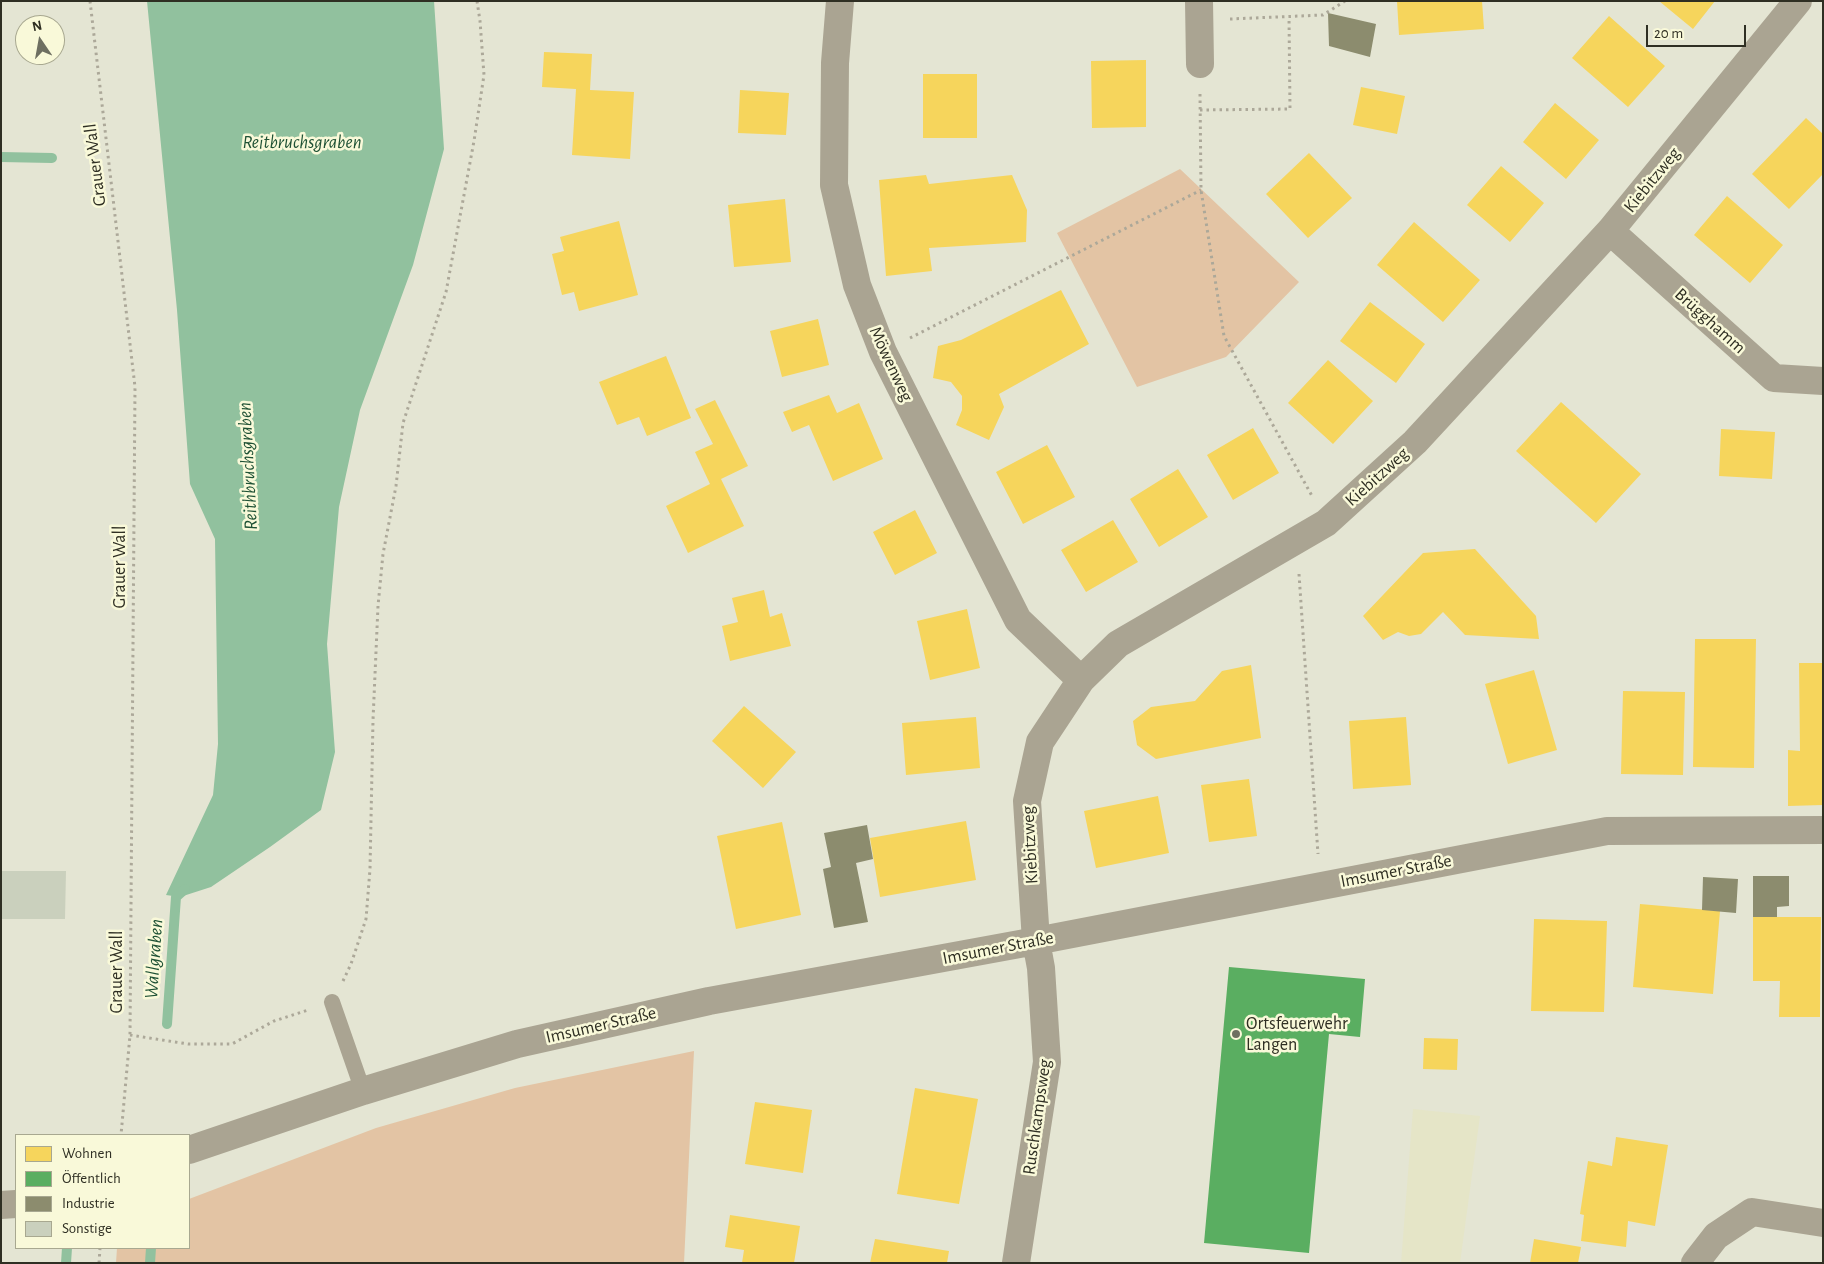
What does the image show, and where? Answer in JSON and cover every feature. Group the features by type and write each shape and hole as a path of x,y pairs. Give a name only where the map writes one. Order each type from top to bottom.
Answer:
{"street":[{"name":"Möwenweg","path":"840,1 835,63 834,185 857,285 883,352 1018,620 1081,680"},
{"name":"Kiebitzweg","path":"1036,941 1027,801 1040,742 1081,680 1118,644 1326,523 1415,442 1610,232 1798,1"},
{"path":"1199,11 1200,64"},
{"name":"Brügghamm","path":"1610,232 1774,378 1823,381"},
{"name":"Imsumer Straße","path":"190,1150 363,1091 517,1044 699,1003 1036,941 1607,831 1823,830"},
{"name":"Ruschkampsweg","path":"1016,1263 1047,1062 1041,968 1036,941"},
{"path":"1,1205 15,1204"},
{"path":"1694,1263 1716,1236 1752,1212 1823,1223"}],"lane":[{"path":"332,1002 363,1091"}],"path":[{"name":"Grauer Wall","path":"90,1 135,388 130,1035 121,1134"},
{"path":"130,1035 188,1044 232,1044 274,1020 332,1002 351,964 366,919 370,869 373,720 378,606 383,554 396,486 403,423 446,292 474,141 484,75 477,1"},
{"path":"1199,11 1289,17 1323,16 1345,1"},
{"path":"1200,110 1290,109 1289,17"},
{"path":"1200,64 1201,190 1224,336 1326,523"},
{"path":"883,352 1201,190"},
{"path":"1297,541 1321,886"},
{"path":"99,1263 100,1249"}],"shaded area":[{"path":"1180,169 1299,282 1226,357 1137,387 1057,233"},
{"path":"694,1051 684,1263 116,1263 117,1249 190,1249 190,1199 376,1128 515,1088"},
{"path":"1413,1109 1480,1116 1460,1263 1401,1263"}],"water":[{"name":"Reitbruchsgraben","path":"147,1 434,1 444,149 413,265 360,410 339,507 327,644 335,752 321,810 211,887 180,897 166,895 213,795 218,744 215,539 190,484 177,310"}],"building: Wohnen":[{"path":"1397,1 1482,1 1484,29 1399,35"},
{"path":"1659,1 1715,1 1693,29"},
{"path":"1609,16 1665,66 1628,107 1572,58"},
{"path":"544,52 592,54 590,90 634,92 630,159 572,155 576,89 542,87"},
{"path":"1146,60 1146,127 1092,128 1091,61"},
{"path":"923,74 977,74 977,138 923,138"},
{"path":"1361,87 1405,96 1397,134 1353,125"},
{"path":"740,90 789,93 786,135 738,133"},
{"path":"1555,103 1599,140 1566,179 1523,142"},
{"path":"1806,118 1823,134 1823,174 1789,209 1752,174"},
{"path":"1309,153 1352,198 1308,238 1266,194"},
{"path":"1501,166 1544,203 1510,242 1467,205"},
{"path":"926,175 929,184 1012,175 1027,210 1026,242 929,248 932,271 886,276 879,180"},
{"path":"1727,196 1783,245 1750,283 1694,235"},
{"path":"785,199 791,262 734,267 728,205"},
{"path":"619,221 638,295 579,311 574,292 562,295 552,254 564,251 560,237"},
{"path":"1414,222 1480,280 1443,322 1377,265"},
{"path":"1061,290 1089,344 999,394 1004,407 989,440 956,425 962,410 962,396 951,382 933,378 938,346 961,340"},
{"path":"1370,302 1425,344 1396,383 1340,341"},
{"path":"818,319 829,365 782,377 770,331"},
{"path":"666,356 691,418 647,436 639,417 617,425 599,382"},
{"path":"1328,360 1373,401 1333,444 1288,403"},
{"path":"829,395 837,413 859,403 883,459 833,481 809,425 792,432 783,412"},
{"path":"715,400 748,466 721,479 744,526 688,553 666,506 710,484 695,452 713,444 695,409"},
{"path":"1561,402 1641,474 1596,523 1516,451"},
{"path":"1253,428 1279,473 1233,500 1207,455"},
{"path":"1721,429 1775,432 1772,479 1719,476"},
{"path":"1047,445 1075,497 1023,524 996,472"},
{"path":"1178,469 1208,517 1159,547 1130,499"},
{"path":"915,510 937,553 895,575 873,532"},
{"path":"1113,520 1138,562 1086,592 1061,550"},
{"path":"1475,549 1536,616 1539,639 1465,635 1443,612 1421,634 1409,636 1398,632 1383,640 1363,616 1423,553"},
{"path":"764,590 770,617 782,613 791,646 730,661 722,626 738,622 732,598"},
{"path":"967,609 980,668 930,680 917,621"},
{"path":"1695,639 1756,639 1754,768 1693,767"},
{"path":"1799,663 1823,663 1823,805 1788,806 1788,750 1800,751"},
{"path":"1251,665 1261,738 1156,759 1137,745 1133,721 1151,707 1195,701 1222,671"},
{"path":"1534,670 1557,750 1508,764 1485,684"},
{"path":"1623,691 1685,692 1683,775 1621,774"},
{"path":"744,706 796,752 763,788 712,741"},
{"path":"976,717 980,768 906,775 902,723"},
{"path":"1406,717 1411,785 1353,789 1349,721"},
{"path":"1249,779 1257,836 1209,842 1201,785"},
{"path":"1158,796 1169,853 1096,868 1084,811"},
{"path":"966,821 976,880 880,897 870,838"},
{"path":"782,822 801,915 736,929 717,836"},
{"path":"1640,904 1720,911 1713,994 1633,987"},
{"path":"1753,917 1821,917 1820,1017 1779,1017 1780,981 1753,981"},
{"path":"1534,919 1607,921 1604,1012 1531,1011"},
{"path":"1424,1038 1458,1039 1457,1070 1423,1069"},
{"path":"915,1088 978,1099 959,1204 897,1194"},
{"path":"755,1102 812,1110 803,1173 745,1164"},
{"path":"1616,1137 1668,1145 1655,1226 1628,1221 1626,1247 1581,1241 1584,1215 1580,1214 1588,1161 1612,1166"},
{"path":"730,1215 800,1226 794,1263 742,1263 744,1250 725,1247"},
{"path":"875,1239 949,1251 947,1263 870,1263"},
{"path":"1534,1239 1581,1247 1578,1263 1530,1263"}],"building: Öffentlich":[{"path":"1229,967 1365,979 1360,1037 1329,1034 1309,1253 1204,1243"}],"building: Industrie":[{"path":"1328,13 1376,24 1370,57 1329,46"},
{"path":"867,825 873,859 856,863 868,922 834,928 823,869 831,867 824,833"},
{"path":"1753,876 1789,876 1789,906 1777,907 1777,917 1753,917"},
{"path":"1703,877 1738,879 1736,913 1702,910"}],"building: Sonstige":[{"path":"1,871 66,871 65,919 1,919"}],"waterway":[{"path":"1,157 52,158"},
{"name":"Wallgraben","path":"167,1024 176,897 185,889"},
{"path":"66,1263 67,1249"},
{"name":"Wallgraben","path":"150,1263 151,1249"}],"place":[{"name":"Ortsfeuerwehr Langen","path":"1236,1034"}],"water label":[{"name":"Reithbruchsgraben","path":"248,466"}]}
